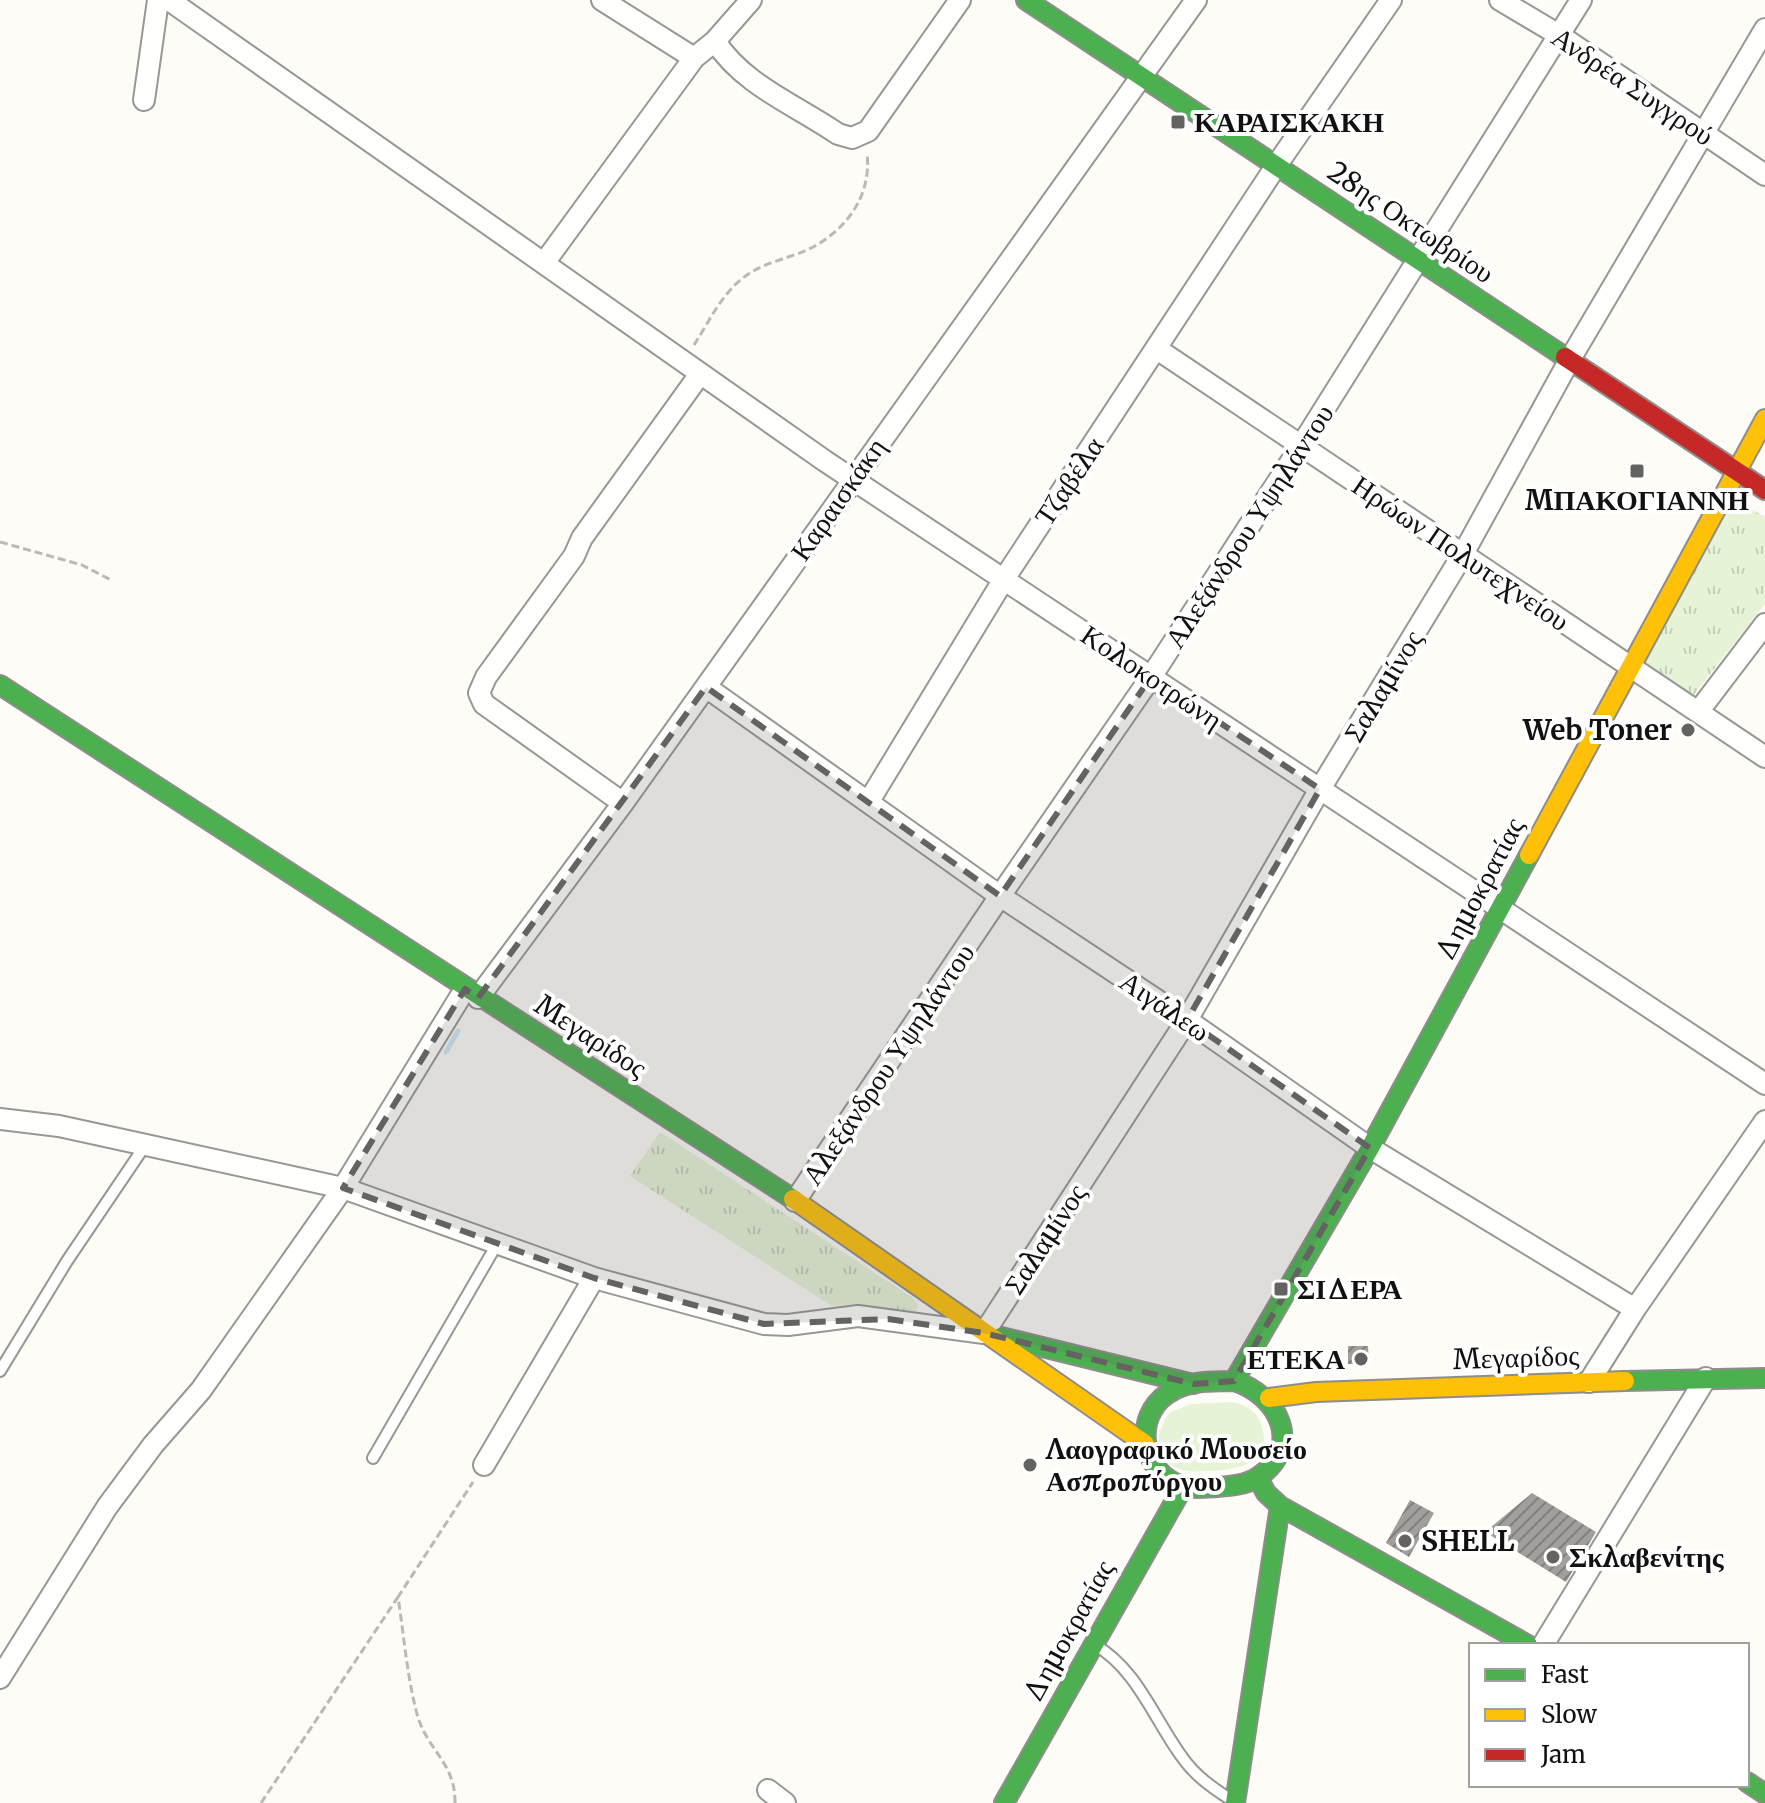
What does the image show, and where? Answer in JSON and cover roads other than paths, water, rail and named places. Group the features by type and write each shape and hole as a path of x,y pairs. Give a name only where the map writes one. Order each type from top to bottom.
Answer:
{"street":[{"path":"144,100 158,0"},
{"name":"Κολοκοτρώνη","path":"169,0 852,478 1765,1084"},
{"path":"602,0 694,58"},
{"path":"544,263 694,58 715,41 751,0"},
{"path":"715,41 725,56 749,78 838,134 852,138 868,131 960,0"},
{"name":"28ης Οκτωβρίου","path":"1026,0 1765,490"},
{"name":"Καραισκάκη","path":"0,1678 107,1507 153,1445 201,1390 343,1188 472,993 623,803 1196,0"},
{"name":"Τζαβέλα","path":"869,801 1004,579 1276,166 1391,0"},
{"name":"Ανδρέα Συγγρού","path":"1500,0 1559,35 1765,175"},
{"name":"Αλεξάνδρου Υψηλάντου","path":"795,1201 1151,677 1301,446 1581,0"},
{"name":"Σαλαμίνος","path":"984,1333 1187,1020 1320,789 1463,554 1569,361 1765,29"},
{"name":"Ηρώων Πολυτεχνείου","path":"1157,349 1765,757"},
{"path":"623,803 484,704 479,693 486,677 574,556 582,538 692,368"},
{"name":"Δημοκρατίας","path":"1234,1381 1370,1148 1765,419"},
{"path":"1698,712 1765,624"},
{"name":"Μεγαρίδος","path":"0,685 795,1201 1145,1444"},
{"name":"Αιγάλεω","path":"706,687 1000,896 1187,1020 1370,1148 1635,1309"},
{"path":"0,1119 59,1126 343,1188 594,1278 764,1324 788,1325 858,1316 984,1333 1194,1384"},
{"path":"1589,1382 1635,1309 1765,1121"},
{"path":"484,1465 594,1278"},
{"path":"1544,1643 1706,1378"},
{"name":"Μεγαρίδος","path":"1269,1398 1316,1392 1765,1378"},
{"path":"1234,1381 1252,1385 1269,1398 1280,1417 1282,1443 1276,1459 1258,1478 1233,1486 1183,1487 1163,1477 1155,1469 1145,1444 1146,1423 1154,1406 1169,1392 1194,1384 1234,1381"},
{"path":"1258,1478 1266,1493 1280,1506 1524,1643"},
{"name":"Δημοκρατίας","path":"1004,1803 1183,1487"},
{"path":"1235,1803 1280,1506"}],"lane":[{"path":"0,1371 67,1261 146,1144"},
{"path":"373,1458 497,1244"},
{"path":"1092,1644 1110,1654 1121,1665 1199,1777 1235,1803"}],"waterway":[{"path":"446,1052 458,1031"}],"place":[{"name":"ΚΑΡΑΙΣΚΑΚΗ","path":"1178,122"},
{"name":"ΜΠΑΚΟΓΙΑΝΝΗ","path":"1637,471"},
{"name":"Web Toner","path":"1688,730"},
{"name":"ΣΙΔΕΡΑ","path":"1281,1289"},
{"name":"ΕΤΕΚΑ","path":"1361,1359"},
{"name":"Λαογραφικό Μουσείο Ασπροπύργου","path":"1030,1465"},
{"name":"SHELL","path":"1405,1541"},
{"name":"Σκλαβενίτης","path":"1553,1557"}]}
